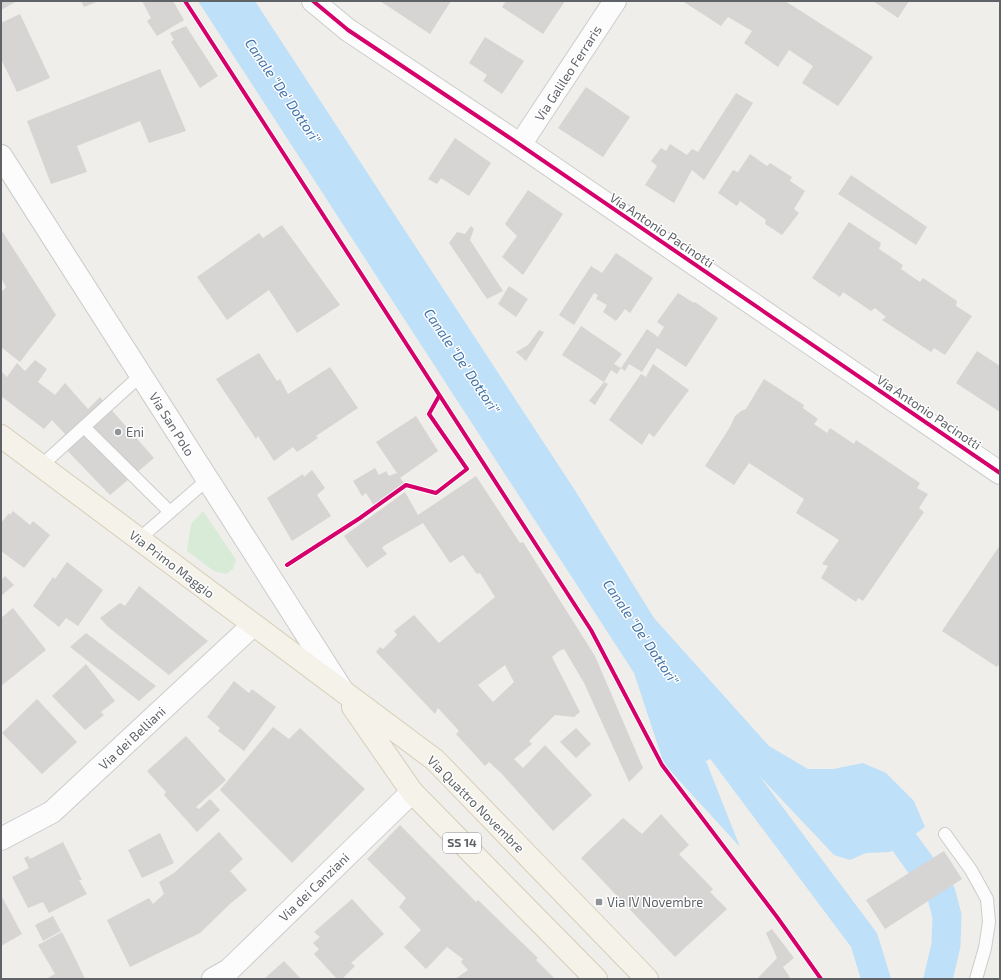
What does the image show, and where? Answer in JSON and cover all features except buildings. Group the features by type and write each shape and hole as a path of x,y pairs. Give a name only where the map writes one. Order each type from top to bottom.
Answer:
{"main road":[{"name":"Via Primo Maggio","path":"1,436 42,465 343,692"},
{"name":"SS 14","path":"343,692 412,792 596,979"},
{"name":"Via Quattro Novembre","path":"343,692 435,760 647,979"}],"street":[{"name":"Via Antonio Pacinotti","path":"313,1 348,30 520,145 1000,473"},
{"name":"Via Galileo Ferraris","path":"520,145 615,1"},
{"name":"Via San Polo","path":"1,156 343,692"},
{"name":"Via dei Belliani","path":"1,839 52,812 253,625"},
{"name":"Via dei Canziani","path":"213,979 229,970 412,792"}],"lane":[{"path":"42,465 141,375"},
{"path":"84,427 170,512"},
{"path":"139,539 207,480"},
{"path":"946,834 972,870 987,899 989,922 985,948 976,979"}],"green space":[{"path":"203,511 236,560 233,569 226,574 214,571 187,551 191,524"}],"water":[{"path":"198,1 255,1 576,492 654,618 769,746 808,769 833,769 863,763 886,773 914,801 925,827 890,852 866,853 850,860 834,855 732,747 706,761 740,847 664,764 634,673"}],"waterway":[{"name":"Canale \"De' Dottori\"","path":"700,721 864,940 876,979"},
{"name":"Canale \"De' Dottori\"","path":"876,814 904,842 941,893 947,916 946,945 938,979"}],"cycle path":[{"path":"185,1 591,630 662,765 777,917 821,979"},
{"path":"313,1 348,30 507,136 1000,473"},
{"path":"287,565 360,518 406,485 436,493 467,469 429,414 439,396"}],"place":[{"name":"Eni","path":"118,432"},
{"name":"Via IV Novembre","path":"599,902"}]}
